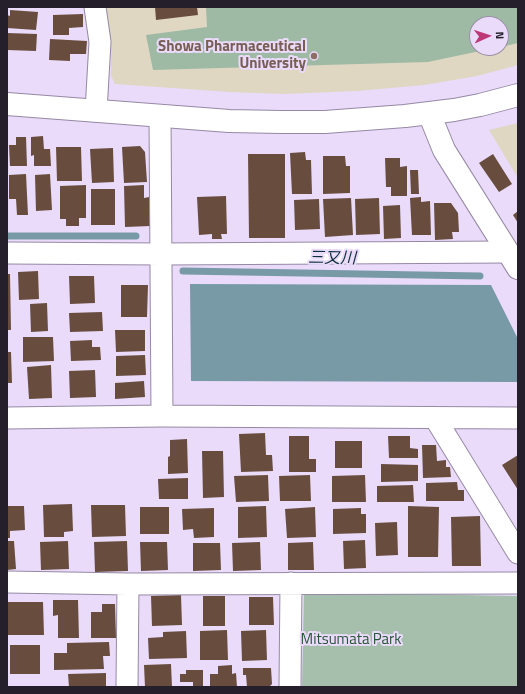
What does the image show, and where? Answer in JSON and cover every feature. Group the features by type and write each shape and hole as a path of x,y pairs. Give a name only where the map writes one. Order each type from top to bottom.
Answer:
{"street":[{"path":"96,7 100,42 96,111"},
{"path":"7,104 229,121 325,122 429,113 480,105 518,95"},
{"path":"429,113 444,150 513,260"},
{"path":"160,116 162,416"},
{"path":"7,253 513,260"},
{"path":"7,418 162,416 518,418"},
{"path":"435,418 518,552"},
{"path":"7,582 128,584 518,583"},
{"path":"290,687 291,583"},
{"path":"127,687 128,584"}],"shaded area":[{"name":"Showa Pharmaceutical University","path":"106,7 518,7 518,65 477,76 424,85 357,91 284,94 115,84 111,76 111,43"},
{"path":"518,123 518,178 489,130"}],"green space":[{"path":"206,7 518,7 518,43 509,45 509,16 469,16 469,53 428,62 153,70 146,35 207,27"},
{"name":"Mitsumata Park","path":"304,592 518,596 518,687 302,687"}],"water":[{"path":"190,284 491,285 518,339 518,382 191,381"}],"building":[{"path":"155,7 197,7 198,15 156,20"},
{"path":"10,10 38,12 36,30 7,28 7,15 10,16"},
{"path":"83,14 83,27 69,28 69,35 53,35 53,15"},
{"path":"7,33 37,34 36,51 7,50"},
{"path":"50,39 87,41 86,54 70,54 70,61 49,60"},
{"path":"43,136 44,149 50,149 51,166 34,166 34,155 31,156 31,137"},
{"path":"16,137 26,137 27,166 10,166 9,145 16,145"},
{"path":"140,146 145,152 147,182 124,183 122,147"},
{"path":"56,147 81,147 82,181 57,181"},
{"path":"113,148 114,182 92,183 90,149"},
{"path":"305,152 306,160 311,160 312,194 292,194 290,153"},
{"path":"248,154 285,154 285,238 249,238"},
{"path":"493,154 512,184 499,192 479,163"},
{"path":"323,156 345,156 346,166 350,166 350,193 323,194"},
{"path":"385,158 400,158 400,167 407,166 407,196 391,196 391,187 386,187"},
{"path":"410,170 418,170 419,194 411,194"},
{"path":"26,174 28,215 17,215 16,199 9,199 9,175"},
{"path":"50,174 52,210 36,211 35,175"},
{"path":"86,185 86,218 79,218 79,226 66,226 66,219 60,219 60,186"},
{"path":"144,185 144,198 149,197 150,226 125,227 124,186"},
{"path":"91,189 115,189 115,225 91,225"},
{"path":"226,196 227,234 221,234 222,239 212,239 212,234 199,235 197,197"},
{"path":"421,197 421,202 430,201 431,235 412,235 410,198"},
{"path":"351,198 353,235 325,237 323,199"},
{"path":"379,198 380,234 356,235 355,199"},
{"path":"319,199 320,229 295,230 294,200"},
{"path":"434,203 451,203 458,213 459,232 452,232 453,239 435,240"},
{"path":"400,205 401,238 384,239 383,206"},
{"path":"518,211 518,223 513,215"},
{"path":"38,271 39,299 19,300 18,272"},
{"path":"7,274 10,274 11,330 7,330"},
{"path":"69,276 94,276 95,303 70,304"},
{"path":"121,285 148,285 147,317 121,317"},
{"path":"47,303 48,331 31,332 30,304"},
{"path":"102,312 103,331 70,332 69,313"},
{"path":"115,330 145,330 145,351 116,352"},
{"path":"23,337 53,337 54,361 23,362"},
{"path":"92,340 92,347 100,347 101,360 71,361 70,341"},
{"path":"7,352 11,352 12,383 7,383"},
{"path":"145,355 146,375 116,376 116,356"},
{"path":"51,365 52,398 29,399 27,367"},
{"path":"95,370 96,397 70,398 69,371"},
{"path":"144,381 145,397 115,399 115,383"},
{"path":"265,433 266,455 272,455 273,471 241,472 239,434"},
{"path":"289,436 309,436 309,459 316,459 316,472 289,472"},
{"path":"388,436 410,436 410,448 418,449 418,458 389,458"},
{"path":"187,439 188,473 168,474 170,440"},
{"path":"335,441 362,441 362,468 335,468"},
{"path":"422,445 436,445 437,461 446,460 446,467 450,467 451,477 423,478"},
{"path":"202,451 223,451 224,497 203,498"},
{"path":"518,455 518,490 502,465"},
{"path":"381,464 418,465 418,481 381,482"},
{"path":"268,475 269,501 236,502 234,476"},
{"path":"310,475 311,501 280,501 279,476"},
{"path":"365,475 366,502 332,502 332,476"},
{"path":"188,478 188,499 159,499 158,479"},
{"path":"457,482 458,490 464,490 464,501 426,501 426,483"},
{"path":"413,485 414,502 377,502 377,486"},
{"path":"72,504 73,531 64,532 64,537 44,537 43,505"},
{"path":"91,505 125,505 126,536 92,537"},
{"path":"7,506 24,506 25,530 10,531 10,538 7,538"},
{"path":"266,506 267,537 238,538 238,507"},
{"path":"408,506 439,507 438,557 408,557"},
{"path":"140,507 169,507 169,534 140,534"},
{"path":"315,507 316,537 287,538 285,509"},
{"path":"214,508 214,537 194,538 193,529 183,530 182,509"},
{"path":"361,508 361,514 366,514 366,533 333,534 333,509"},
{"path":"480,516 481,566 452,566 451,517"},
{"path":"397,522 398,555 376,556 375,523"},
{"path":"365,540 366,568 344,569 343,541"},
{"path":"7,541 14,541 16,569 7,570"},
{"path":"68,541 69,569 41,570 40,542"},
{"path":"127,541 128,571 95,572 94,542"},
{"path":"140,542 167,542 168,570 141,571"},
{"path":"260,542 261,570 233,571 232,543"},
{"path":"313,542 314,570 288,570 288,543"},
{"path":"193,543 220,543 221,570 193,571"},
{"path":"181,595 182,625 152,626 151,596"},
{"path":"203,596 225,596 225,626 203,626"},
{"path":"249,597 273,597 274,625 249,625"},
{"path":"53,600 78,600 79,638 58,638 58,615 53,616"},
{"path":"7,602 43,602 44,635 7,635"},
{"path":"102,604 115,604 116,638 91,638 91,612 102,612"},
{"path":"227,630 228,660 200,660 200,631"},
{"path":"266,630 267,660 242,661 241,631"},
{"path":"186,631 187,658 149,659 148,638 163,637 163,632"},
{"path":"109,642 110,656 103,656 104,669 54,670 54,653 67,653 67,643"},
{"path":"10,645 40,645 40,674 10,674"},
{"path":"171,664 172,687 145,687 144,665"},
{"path":"232,665 232,674 236,673 237,687 210,687 210,674 218,674 218,666"},
{"path":"243,668 271,668 272,684 269,687 247,687 246,675 243,675"},
{"path":"186,670 203,670 203,687 193,687 193,682 180,682 180,674 186,674"},
{"path":"106,673 106,687 69,687 68,674"}],"waterway":[{"name":"三又川","path":"7,236 136,236"},
{"name":"三又川","path":"183,271 480,276"}],"place":[{"name":"Showa Pharmaceutical University","path":"314,56"}]}
